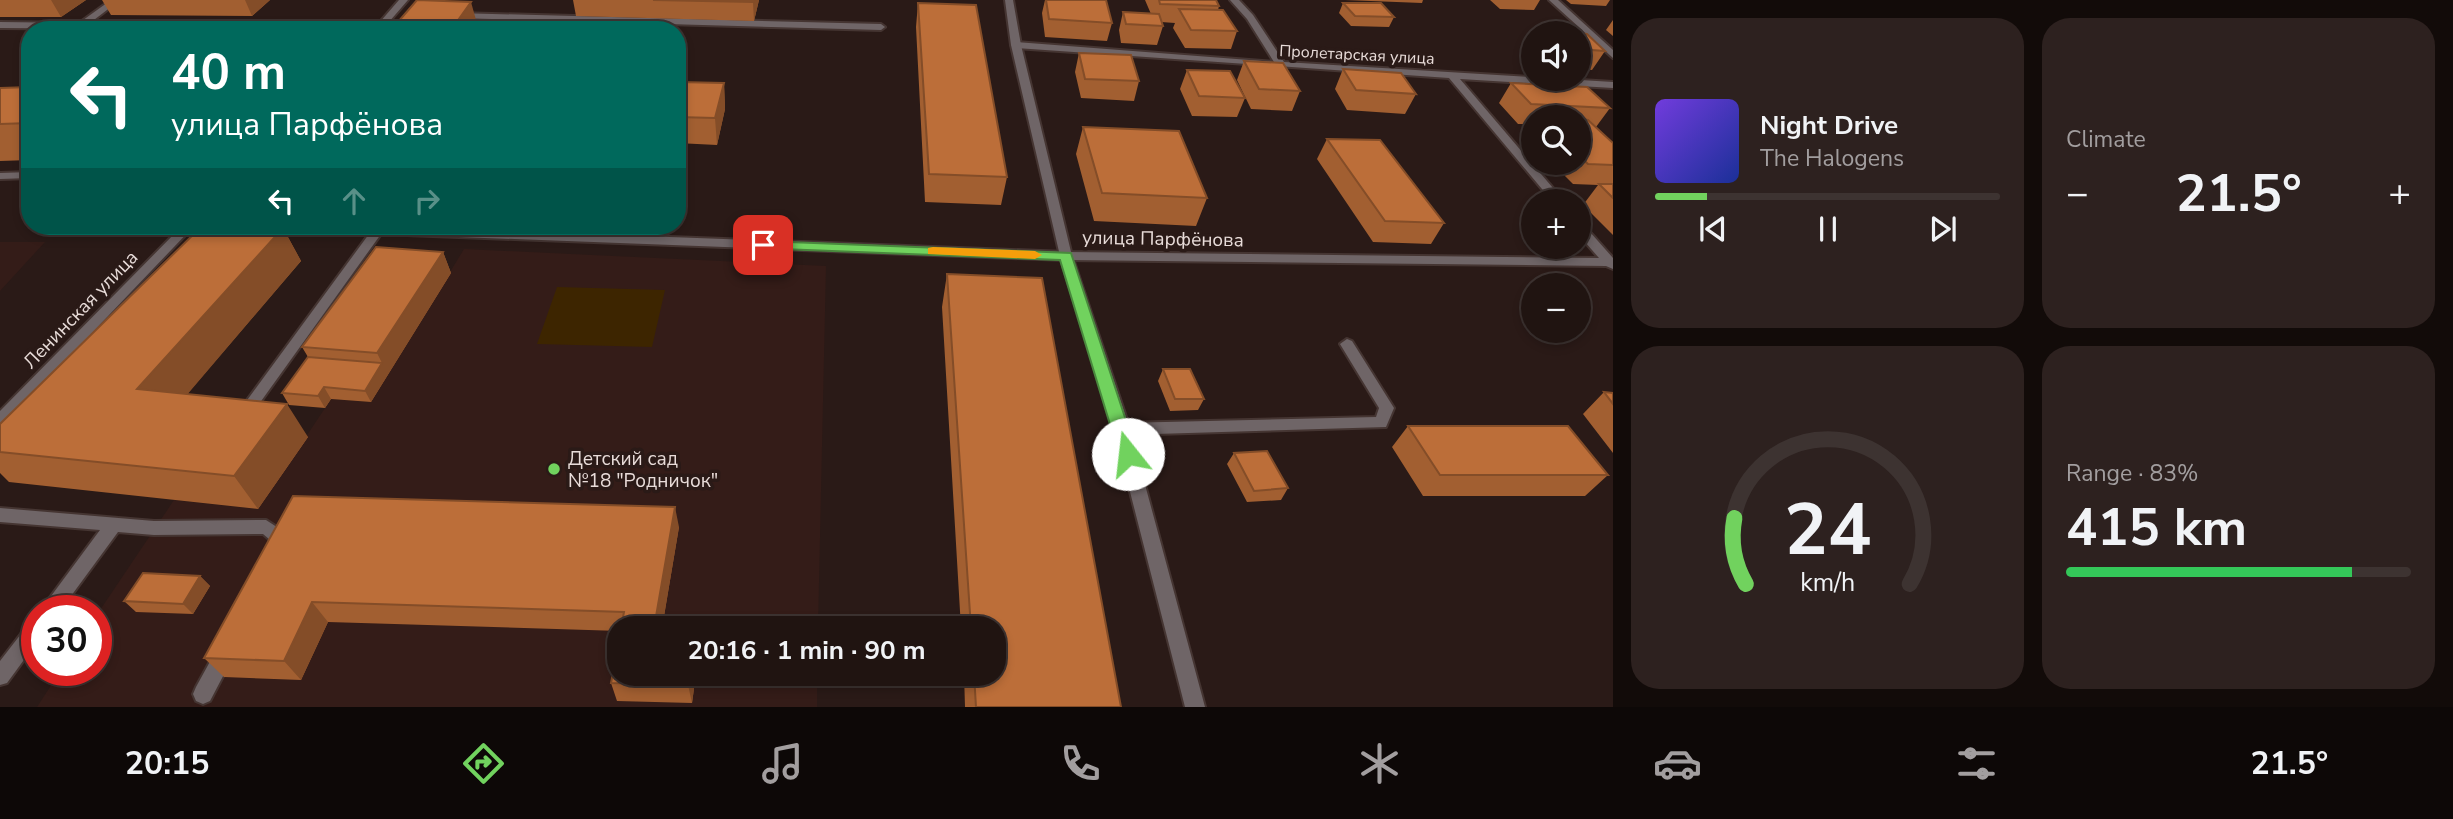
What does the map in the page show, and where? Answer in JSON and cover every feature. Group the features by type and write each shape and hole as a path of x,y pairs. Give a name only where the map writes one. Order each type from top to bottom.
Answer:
{"street":[{"path":"88,21 116,0"},
{"path":"385,21 404,0"},
{"path":"1009,0 1016,45 1066,256 1122,429 1195,707"},
{"path":"1234,0 1250,17 1281,65"},
{"path":"1553,0 1613,55"},
{"path":"391,14 405,15"},
{"path":"446,16 644,21"},
{"path":"686,22 881,27"},
{"path":"0,25 21,25"},
{"name":"Пролетарская улица","path":"1016,45 1281,65 1613,85"},
{"path":"1451,74 1548,189"},
{"path":"0,176 21,175"},
{"name":"Ленинская улица","path":"0,420 179,235"},
{"path":"249,407 373,235"},
{"name":"улица Парфёнова","path":"510,235 1066,256 1612,263"},
{"path":"1591,240 1612,263"},
{"path":"1122,429 1381,423 1387,408 1347,344"},
{"path":"0,515 153,528 266,527 277,536 276,552 270,564"},
{"path":"61,595 115,523"},
{"path":"203,694 234,635"},
{"path":"0,676 21,648"}],"shaded area":[{"path":"0,242 45,242 0,291"},
{"name":"Детский сад №18 \"Родничок\"","path":"464,249 826,266 818,616 607,616 607,686 817,686 817,707 37,707 51,686 112,686 110,595 174,500 258,509 331,399 371,402"},
{"path":"557,287 665,290 652,347 537,344"}],"building":[{"path":"417,0 471,2 457,21 399,21"},
{"path":"653,0 754,0 753,2"},
{"path":"1046,0 1106,0 1112,23 1049,19"},
{"path":"1159,0 1216,0 1219,6 1160,4"},
{"path":"918,3 976,5 1007,177 929,174"},
{"path":"1343,3 1381,3 1394,17 1355,16"},
{"path":"1179,9 1223,10 1237,31 1191,30"},
{"path":"1123,12 1159,14 1163,26 1126,24"},
{"path":"1591,38 1605,51 1591,50"},
{"path":"1079,53 1131,55 1139,81 1085,79"},
{"path":"1244,61 1283,63 1300,91 1259,89"},
{"path":"1343,69 1401,73 1416,94 1356,90"},
{"path":"1187,70 1230,71 1245,98 1199,96"},
{"path":"686,82 724,83 715,118 686,117"},
{"path":"1511,83 1521,84 1521,91 1591,91 1610,108 1591,105 1531,104"},
{"path":"21,87 21,123 0,124 0,88"},
{"path":"1591,123 1613,143 1613,165 1591,164"},
{"path":"1083,127 1179,131 1207,198 1102,193"},
{"path":"1327,139 1380,140 1444,223 1385,221"},
{"path":"1599,184 1613,184 1613,198"},
{"path":"193,235 277,235 137,389 287,404 234,476 0,452 0,424"},
{"path":"376,247 443,252 377,353 302,347"},
{"path":"947,274 1042,278 1121,707 976,707 975,686 1006,686 1006,616 970,616"},
{"path":"308,357 382,363 365,391 324,387 318,396 282,393"},
{"path":"1163,369 1190,369 1204,399 1175,399"},
{"path":"1604,392 1613,393 1613,404"},
{"path":"1408,426 1568,426 1608,475 1440,475"},
{"path":"1267,451 1288,488 1254,491 1234,453"},
{"path":"293,496 675,507 656,616 623,616 624,612 312,602 284,661 204,658"},
{"path":"143,573 200,576 183,604 124,601"}],"slow traffic":[{"path":"933,251 1035,255"}],"place":[{"name":"Детский сад №18 \"Родничок\"","path":"554,469"}],"route":[{"path":"763,245 1066,256 1128,454"}]}
